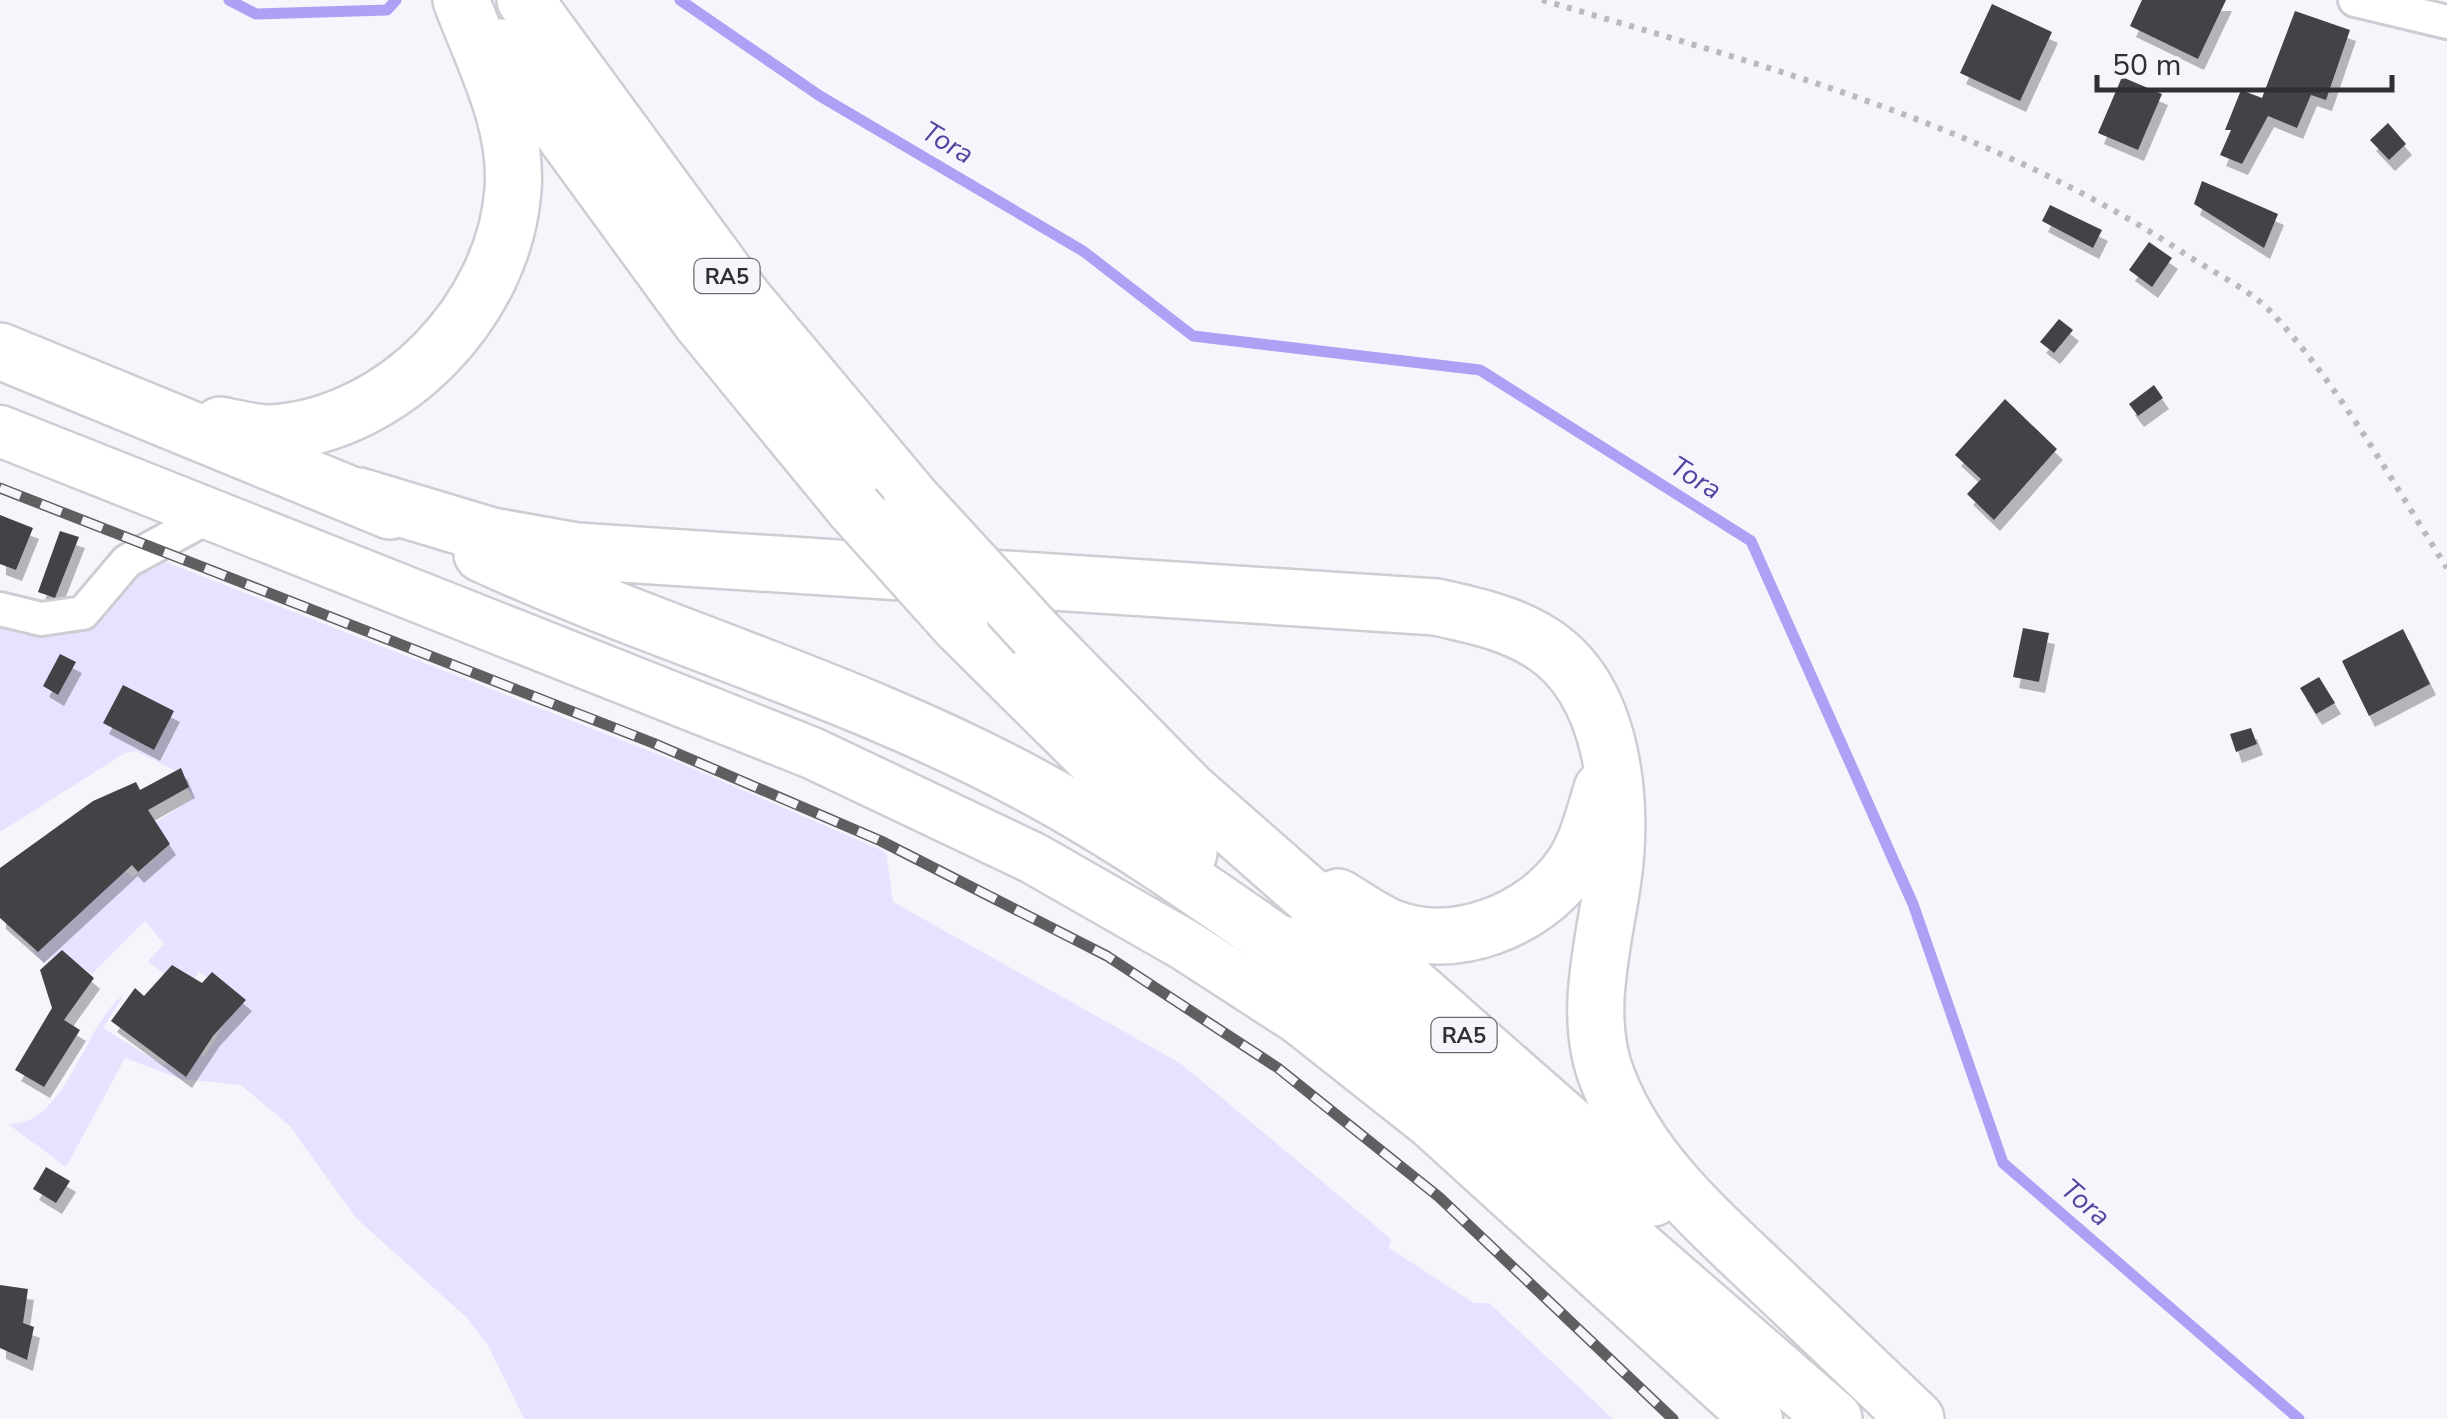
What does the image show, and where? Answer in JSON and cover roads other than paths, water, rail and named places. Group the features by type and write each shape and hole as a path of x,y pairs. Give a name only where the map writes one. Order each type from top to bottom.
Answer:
{"highway":[{"name":"RA5","path":"464,0 532,36 912,499 1036,634 1189,790 1380,962 1912,1419"},
{"path":"169,417 272,434 360,407 406,381 445,344 480,299 504,246 514,189 510,126 464,0"},
{"name":"RA5","path":"532,36 701,322 854,508 960,626 1154,822 1317,971 1834,1419"},
{"path":"0,352 358,496 549,584 922,734 1035,787 1172,872 1317,971"},
{"path":"358,496 492,536 577,551 1436,606 1490,618 1544,644 1578,676 1602,727 1610,762 1617,819 1614,875 1598,970 1597,1030 1606,1076 1630,1130 1672,1187 1912,1419"},
{"path":"1189,790 1336,896 1393,928 1438,935 1484,930 1528,910 1560,882 1588,834 1610,762"}],"main road":[{"path":"0,431 191,526 812,753 1033,858 1185,945 1298,1018 1432,1122 1757,1419"}],"street":[{"path":"2355,0 2447,22"},
{"path":"0,609 41,618 83,613 127,560 191,526"}],"waterway":[{"name":"Tora","path":"229,0 256,14 387,10 396,0"},
{"name":"Tora","path":"680,0 820,96 1083,251 1193,336 1480,370 1751,541 1913,904 2003,1163 2299,1419"}],"railway":[{"path":"0,488 653,743 881,841 1107,956 1278,1068 1439,1197 1673,1419"}]}
